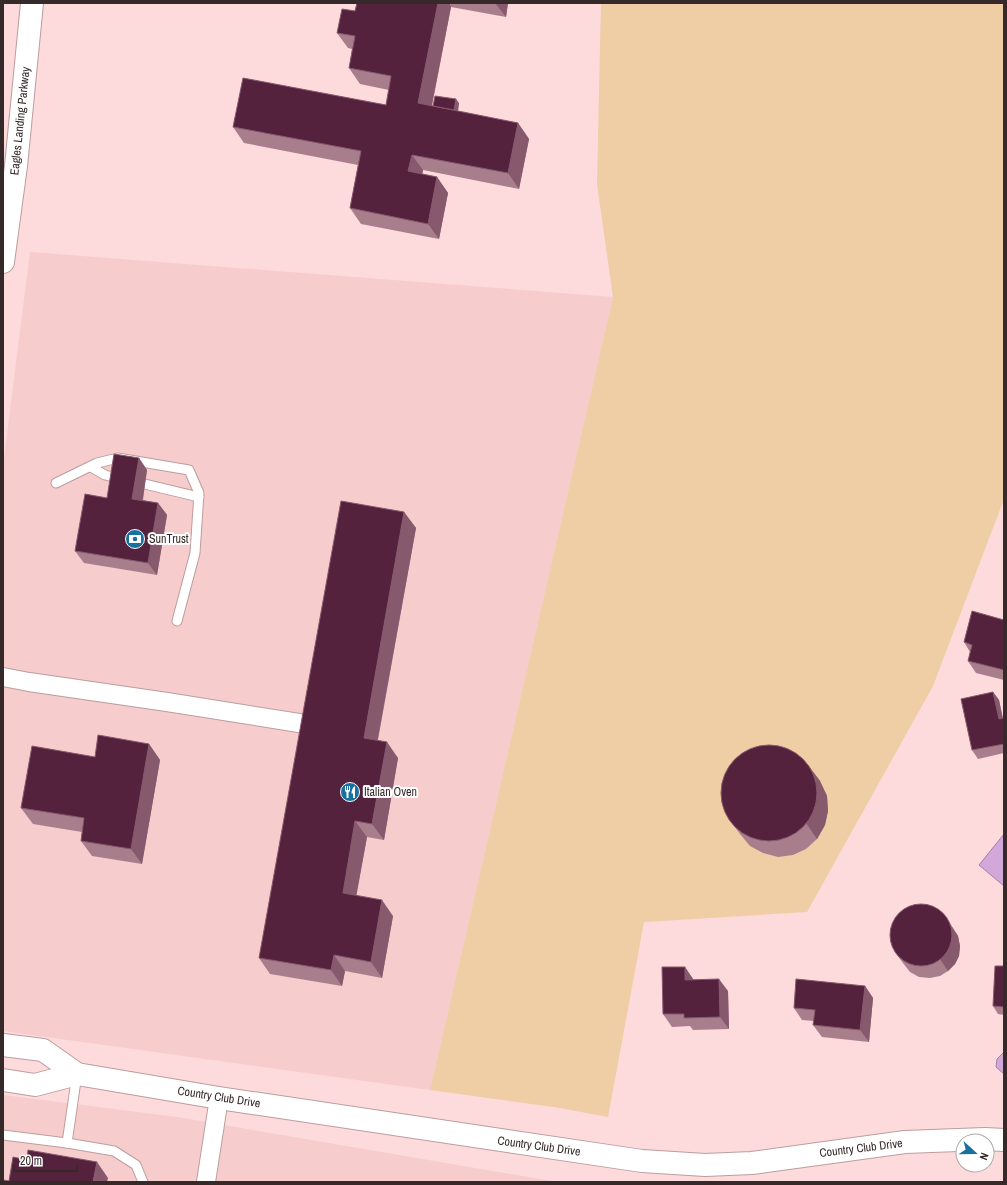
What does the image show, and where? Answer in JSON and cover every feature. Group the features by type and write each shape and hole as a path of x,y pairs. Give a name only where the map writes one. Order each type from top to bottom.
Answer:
{"street":[{"name":"Eagles Landing Parkway","path":"3,262 16,166 32,3"},
{"path":"3,677 299,722"},
{"name":"Country Club Drive","path":"3,1044 43,1050 78,1074"},
{"name":"Country Club Drive","path":"3,1080 35,1085 78,1074 219,1098 642,1161 705,1165 752,1163 905,1142 985,1139 1004,1140"},
{"path":"206,1182 219,1098"}],"lane":[{"path":"56,483 97,463 118,458 189,470 199,493 195,553 176,621"},
{"path":"91,466 105,475 121,479"},
{"path":"145,484 199,497"},
{"path":"67,1142 78,1074"},
{"path":"3,1135 67,1142 114,1152 136,1164 142,1182"}],"shaded area":[{"path":"601,3 1004,3 1004,499 933,686 807,912 644,922 608,1117 560,1108 430,1090 613,297 597,184"},
{"path":"30,252 613,297 430,1090 3,1031 3,466"},
{"path":"1004,834 1004,886 979,865"},
{"path":"1004,1052 1004,1074 996,1067 997,1059"},
{"path":"3,1095 177,1117 557,1182 3,1182"}],"building":[{"path":"357,3 438,3 418,103 518,123 508,173 412,155 408,171 437,177 428,224 350,208 361,151 233,127 243,78 386,105 391,76 349,68 355,36 337,33 342,9 355,11"},
{"path":"435,96 456,99 454,110 433,106"},
{"path":"114,454 139,458 132,499 158,503 148,563 75,551 85,494 107,498"},
{"path":"341,501 404,512 364,738 387,742 372,824 355,821 343,893 382,900 371,962 334,955 331,970 259,958"},
{"path":"972,611 1004,620 1004,670 968,661 972,645 964,642"},
{"path":"993,692 999,719 1004,718 1004,744 972,750 961,699"},
{"path":"98,735 149,744 131,849 81,841 84,818 21,808 32,746 95,757"},
{"path":"769,745 787,749 803,759 813,775 817,793 813,811 803,827 787,837 769,841 751,837 735,827 725,811 721,793 725,775 735,759 751,749"},
{"path":"921,904 933,907 943,913 949,923 952,935 949,947 943,957 933,963 921,966 909,963 899,957 893,947 890,935 893,923 899,913 909,907"},
{"path":"995,966 1004,966 1004,1007 993,1006"},
{"path":"662,967 685,967 685,980 719,979 720,1017 684,1018 684,1014 663,1014"},
{"path":"796,979 865,986 860,1030 813,1025 815,1010 794,1008"},
{"path":"28,1150 97,1162 93,1182 3,1182 3,1180 9,1181 13,1157 27,1160"}],"place":[{"name":"SunTrust","path":"135,539"},
{"name":"Italian Oven","path":"350,792"}]}
